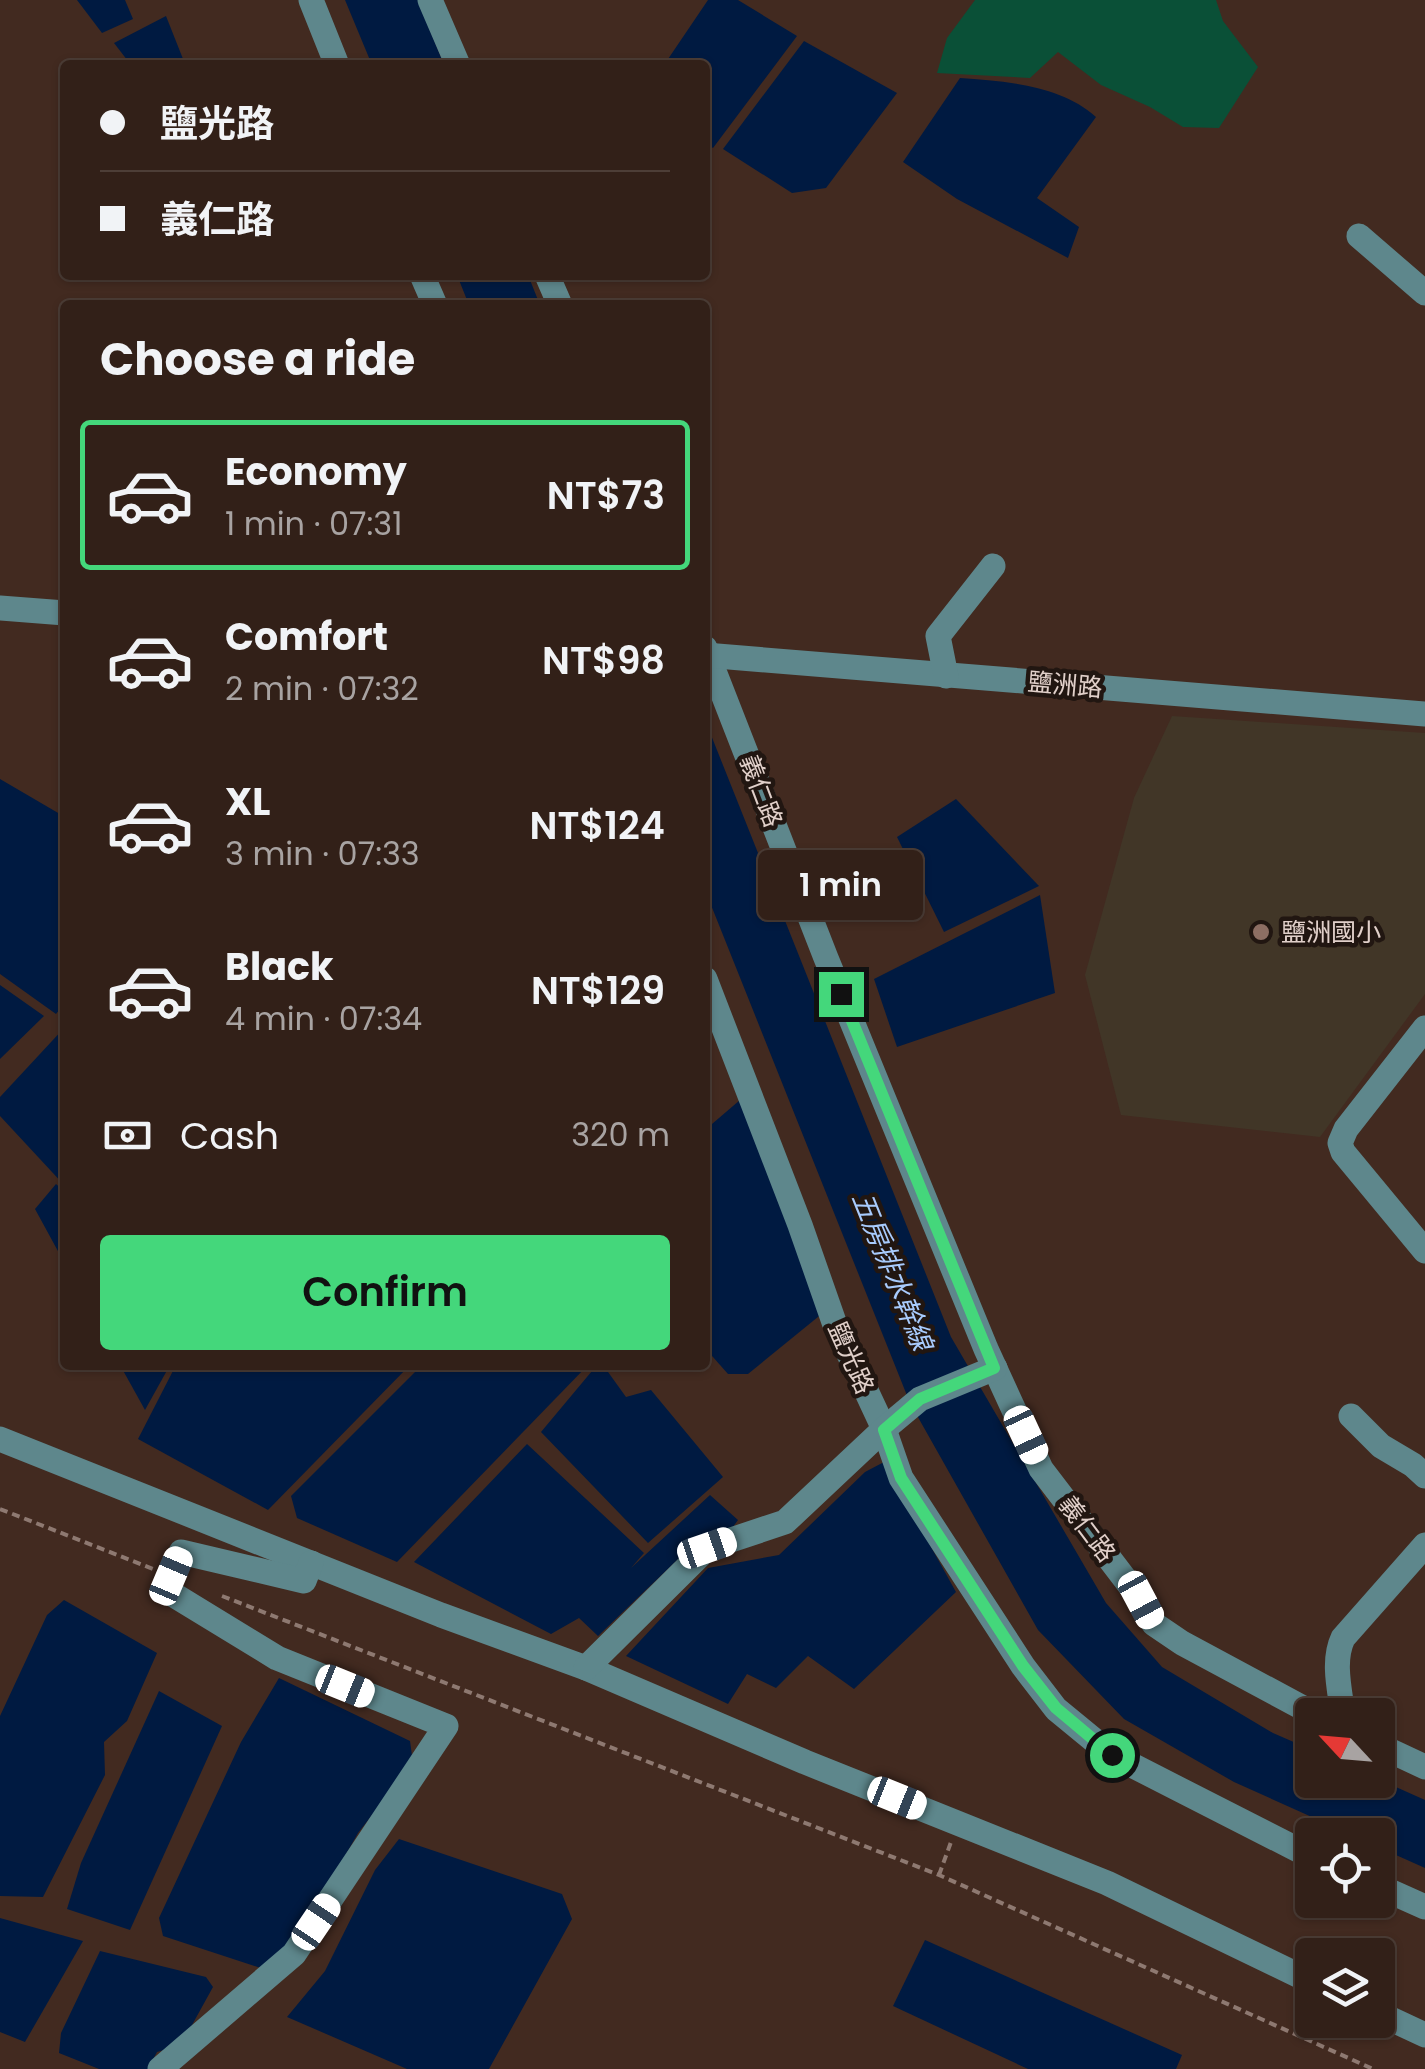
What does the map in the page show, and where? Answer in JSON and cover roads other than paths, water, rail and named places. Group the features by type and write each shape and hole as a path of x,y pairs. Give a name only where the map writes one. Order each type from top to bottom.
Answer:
{"street":[{"path":"311,0 335,60"},
{"path":"430,0 456,60"},
{"path":"1359,236 1425,293"},
{"path":"946,676 938,636 993,566"},
{"path":"0,608 60,613"},
{"name":"鹽洲路","path":"710,653 1425,714"},
{"name":"義仁路","path":"710,663 987,1371 1041,1468 1141,1600 1154,1624 1295,1704"},
{"name":"鹽光路","path":"710,992 834,1322 884,1430 901,1478 1023,1666 1056,1708 1112,1755 1295,1848"},
{"path":"1425,1028 1346,1129 1340,1143 1342,1152 1425,1251"},
{"path":"586,1668 707,1548 785,1522 920,1399 987,1371"},
{"path":"1352,1416 1381,1446 1425,1476"},
{"path":"0,1438 441,1615 586,1668 805,1762 1108,1883 1295,1974"},
{"path":"1341,1698 1338,1648 1343,1638 1425,1545"},
{"path":"160,2069 294,1954 446,1726 277,1658 169,1592 181,1552 304,1581 310,1563"},
{"path":"1395,1753 1425,1767"},
{"path":"1395,1894 1425,1907"},
{"path":"1395,2021 1425,2035"}],"water":[{"path":"77,0 125,0 133,19 102,33"},
{"path":"345,0 418,0 442,60 370,60"},
{"path":"708,0 738,0 797,36 713,148 710,60 667,60"},
{"path":"166,16 183,60 127,60 114,43"},
{"path":"804,41 897,93 826,188 792,193 723,149"},
{"path":"960,78 1049,91 1096,117 1037,198 1079,227 1068,258 957,199 903,162"},
{"path":"459,280 530,280 538,300 467,300"},
{"name":"五房排水幹線","path":"710,733 951,1337 1106,1603 1162,1667 1295,1743 1295,1798 1395,1798 1395,1787 1425,1800 1425,1868 1395,1855 1395,1818 1314,1818 1234,1782 1124,1719 1038,1630 910,1403 710,903"},
{"path":"0,779 60,814 60,1009 56,1014 0,974"},
{"path":"956,799 1039,886 944,932 897,837"},
{"path":"1040,895 1055,993 897,1047 874,979"},
{"path":"0,985 44,1016 0,1059"},
{"path":"60,1032 60,1181 0,1116 0,1097"},
{"path":"740,1100 829,1308 748,1374 728,1374 710,1354 710,1126"},
{"path":"56,1184 60,1188 60,1255 35,1209"},
{"path":"123,1370 167,1370 145,1410"},
{"path":"173,1370 405,1370 268,1510 138,1439"},
{"path":"417,1370 583,1370 397,1562 297,1518 291,1496"},
{"path":"593,1370 607,1370 626,1397 651,1390 723,1477 648,1543 541,1432"},
{"path":"527,1444 644,1553 631,1568 710,1495 738,1520 730,1531 699,1539 598,1636 579,1618 551,1634 414,1562"},
{"path":"884,1462 956,1592 854,1689 808,1656 776,1688 747,1674 728,1704 626,1656 708,1568 779,1555 865,1472"},
{"path":"64,1600 157,1653 127,1721 104,1742 105,1775 43,1897 0,1896 0,1716 47,1615"},
{"path":"279,1678 410,1741 413,1763 358,1833 279,1974 163,1936 159,1918 241,1742"},
{"path":"159,1691 222,1726 130,1930 67,1909 81,1863"},
{"path":"399,1839 562,1894 572,1919 489,2069 407,2069 287,2017 325,1971 375,1870"},
{"path":"0,1918 83,1941 25,2042 0,2032"},
{"path":"925,1940 1182,2055 1176,2069 1028,2069 893,2006"},
{"path":"100,1951 206,1977 213,1987 181,2045 157,2052 148,2069 99,2069 59,2053 61,2033"}],"place":[{"name":"鹽洲國小","path":"1261,932"}]}
